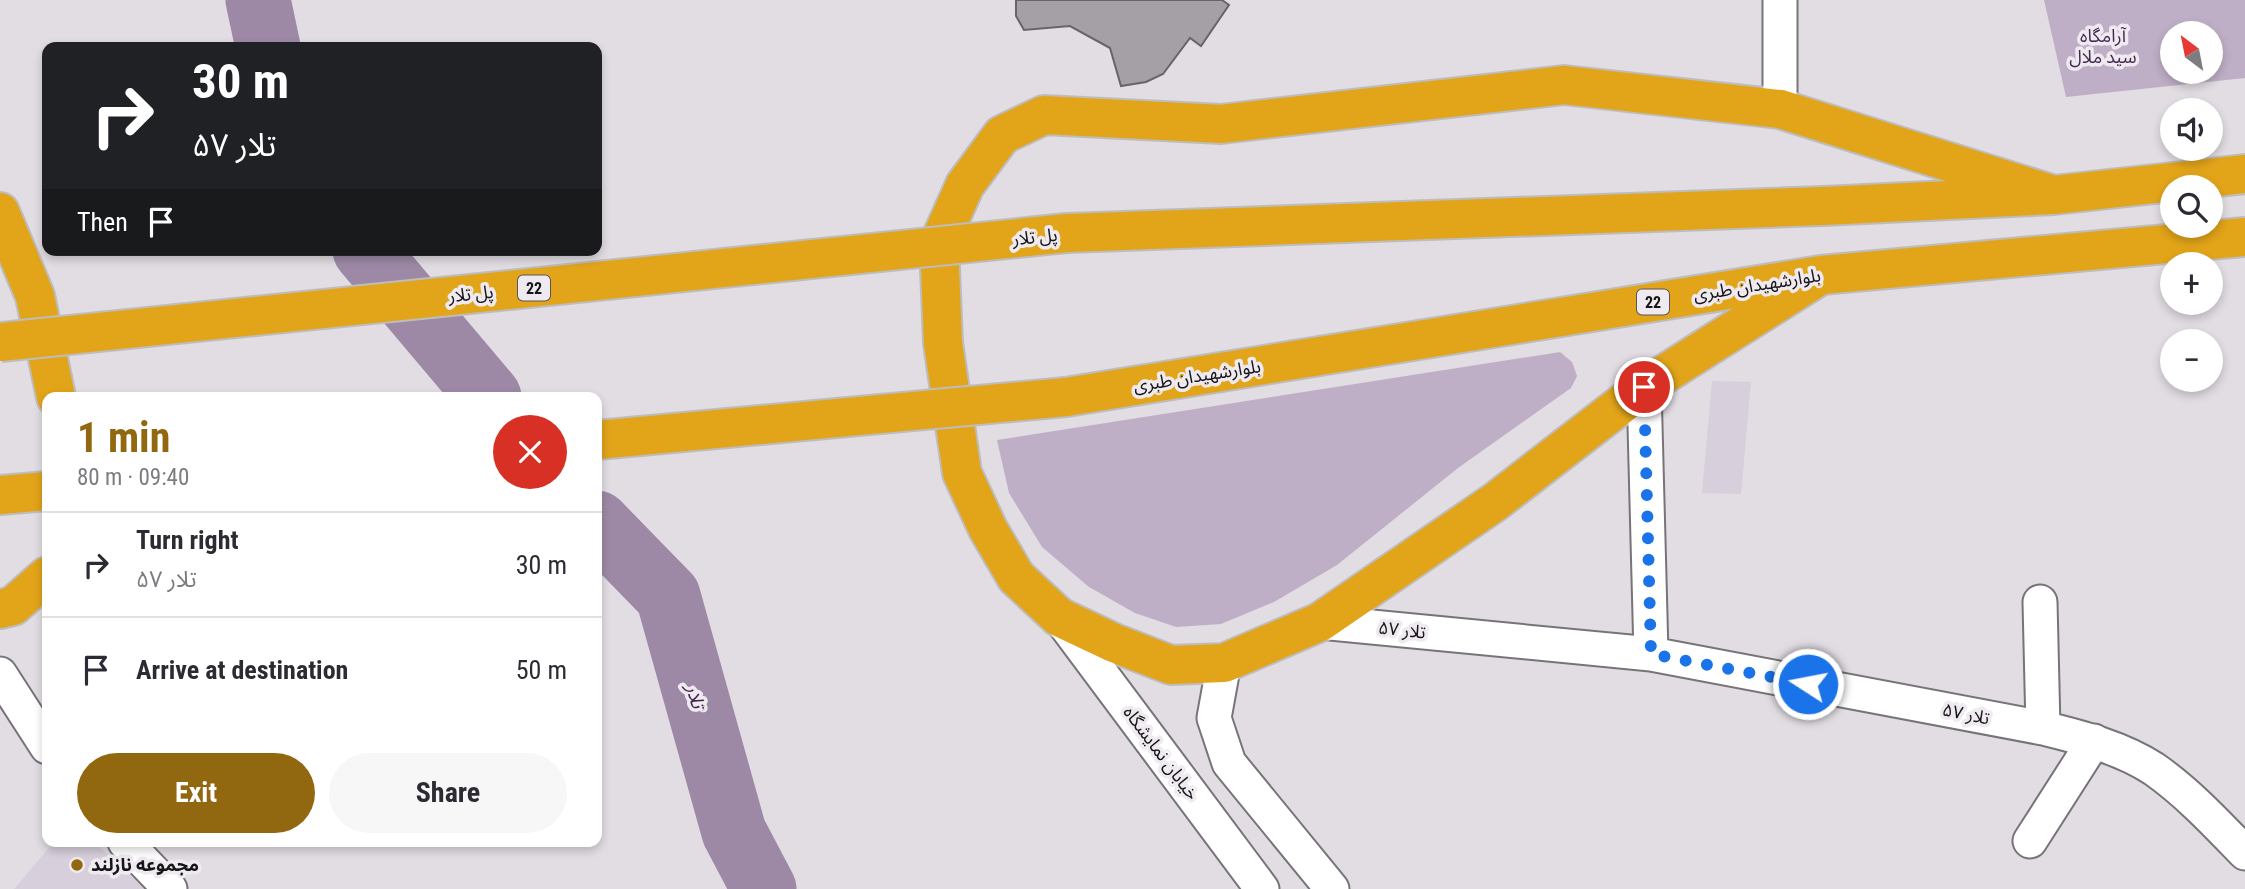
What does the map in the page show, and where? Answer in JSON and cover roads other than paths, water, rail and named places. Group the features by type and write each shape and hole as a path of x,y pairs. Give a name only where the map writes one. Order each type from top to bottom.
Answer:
{"highway":[{"path":"1821,275 1644,387 1494,502 1320,622 1224,663 1171,665 1114,643 1059,617 1016,577 988,529 962,473 943,343 939,243 965,184 1002,135 1044,115 1221,124 1564,85 1780,110 2054,195"},
{"name":"22","path":"2054,195 2245,174"},
{"name":"پل تلار","path":"0,342 1068,233 2054,195"},
{"path":"0,212 35,296 55,392"},
{"name":"بلوارشهیدان طبری","path":"602,440 1066,397 1821,275 2245,237"},
{"path":"0,495 42,491"},
{"path":"0,608 13,606 42,580"}],"street":[{"path":"1780,0 1780,110"},
{"path":"1644,387 1651,654"},
{"path":"2040,601 2043,728"},
{"name":"خیابان نمایشگاه","path":"1059,617 1262,889"},
{"name":"تلار ۵۷","path":"1320,622 1651,654 2043,728 2094,741 2152,768 2196,802 2245,853"},
{"path":"1224,663 1214,718 1228,763 1332,889"},
{"path":"0,674 42,739"},
{"path":"2030,841 2094,741"},
{"path":"130,847 170,889"}],"waterway":[{"name":"تلار","path":"258,0 267,42"},
{"name":"تلار","path":"370,256 485,392"},
{"name":"تلار","path":"602,528 668,596 734,832 764,889"}],"place":[{"name":"مجموعه نازلند","path":"77,865"}],"park label":[{"name":"آرامگاه سید ملال","path":"2103,46"}]}
